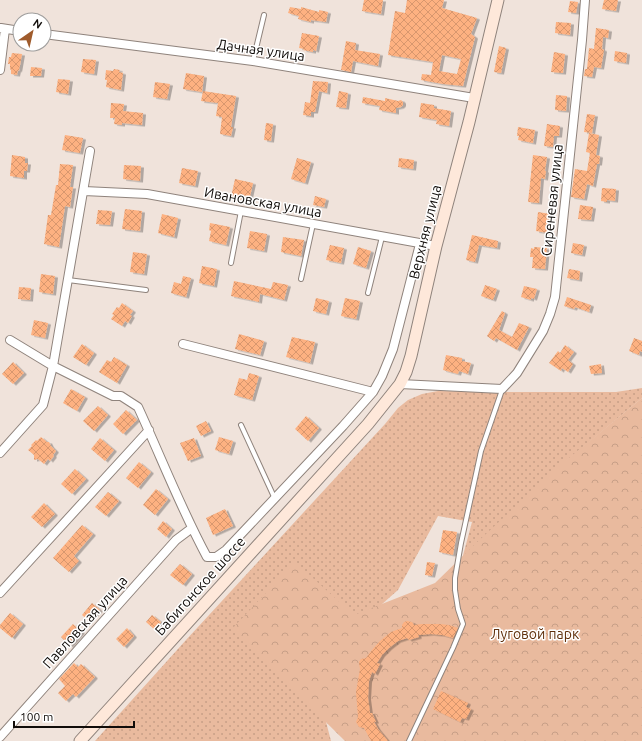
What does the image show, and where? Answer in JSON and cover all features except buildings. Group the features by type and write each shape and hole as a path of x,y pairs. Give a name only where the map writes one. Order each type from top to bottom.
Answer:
{"street":[{"name":"Верхняя улица","path":"343,451 368,424 400,384 406,372 498,0"},
{"name":"Сиреневая улица","path":"502,389 517,373 529,356 543,331 550,314 554,297 586,0"},
{"path":"0,70 3,28"},
{"name":"Дачная улица","path":"52,35 253,61 474,98"},
{"path":"0,453 43,405 53,366 90,151"},
{"name":"Ивановская улица","path":"84,191 147,194 436,246"},
{"path":"10,340 53,366 114,396 121,396 138,407 192,528 207,557 216,557 226,550 275,499 373,392 382,376 393,349 420,244"},
{"path":"183,344 373,392"},
{"path":"400,384 502,389"},
{"path":"0,593 149,430"},
{"name":"Бабигонское шоссе","path":"80,741 343,451"},
{"name":"Павловская улица","path":"0,737 176,540 192,528"}],"lane":[{"path":"253,61 264,15"},
{"path":"231,263 242,211"},
{"path":"301,279 313,224"},
{"path":"368,293 382,237"},
{"path":"68,280 146,290"},
{"path":"409,741 463,624 458,609 455,578 481,452 502,389"},
{"path":"241,426 275,499"}],"green space":[{"path":"642,388 642,398 565,462 458,574 472,522 438,516 398,590 339,642 318,691 331,741 95,741 398,408 408,400 422,394 438,391 616,392"},
{"name":"Луговой парк","path":"642,398 642,741 345,741 232,629 295,562 354,615 435,583 564,462"}]}
